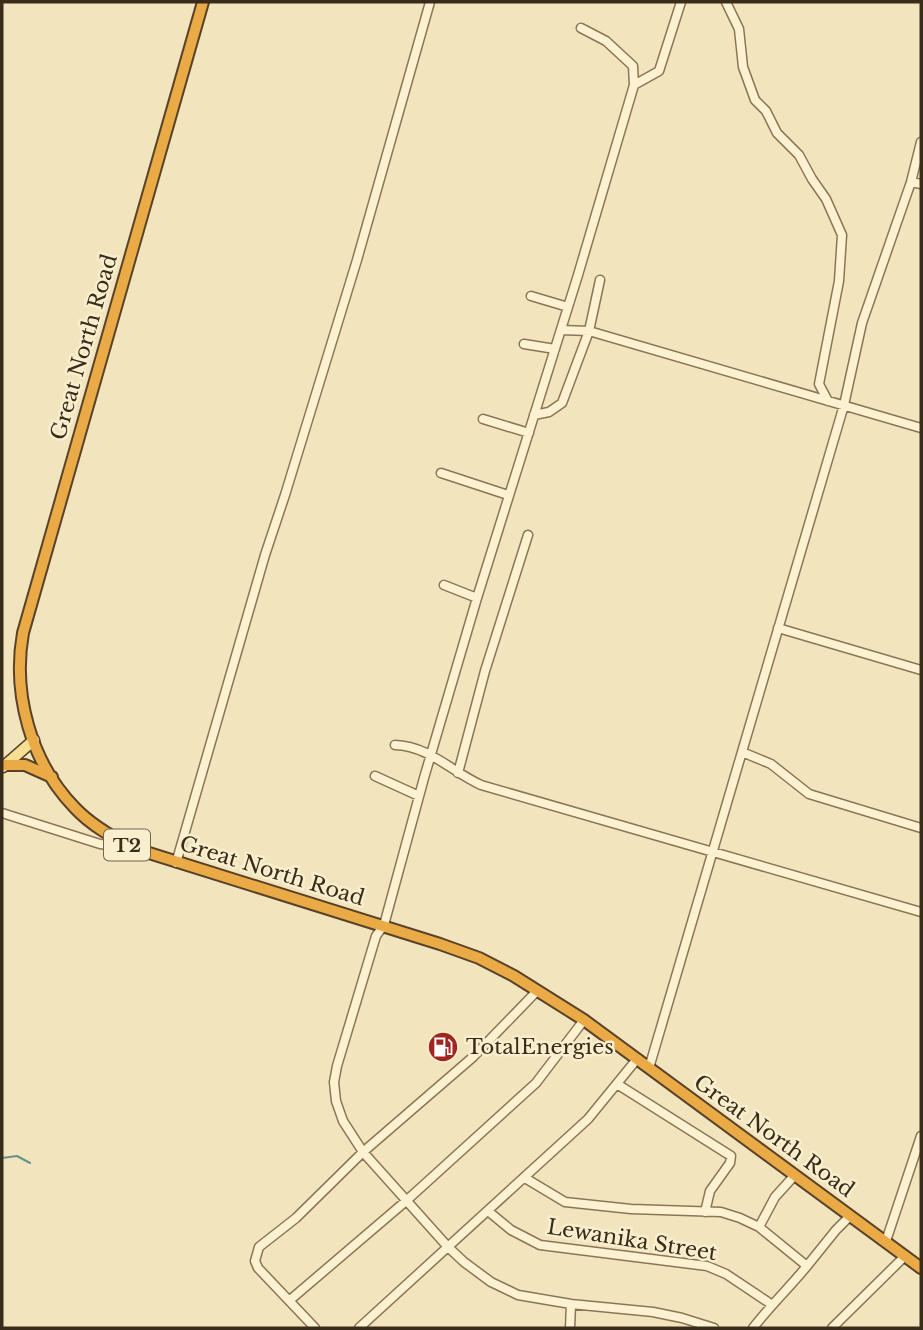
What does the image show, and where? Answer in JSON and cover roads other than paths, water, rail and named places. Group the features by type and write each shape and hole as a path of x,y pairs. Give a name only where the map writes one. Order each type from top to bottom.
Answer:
{"highway":[{"name":"Great North Road","path":"203,2 23,632 19,680 27,723 52,777 75,809 110,836 133,848 384,925 480,958 583,1020 921,1268"},
{"path":"3,767 25,765 52,777"}],"main road":[{"path":"3,767 34,740"}],"street":[{"path":"176,863 265,555 350,284 430,2"},
{"path":"635,85 659,71 681,2"},
{"path":"726,2 739,29 744,66 755,100 766,111 777,133 803,161 826,199 842,235 839,281 819,384 828,401"},
{"path":"582,28 606,41 633,66 635,85 508,495 419,796 384,925 376,936 334,1082 336,1101 343,1121 363,1152 448,1247 491,1282 518,1295 571,1304 653,1312 714,1328"},
{"path":"649,1068 844,405 862,323 911,182 921,142"},
{"path":"911,182 921,184"},
{"path":"534,415 549,412 562,403 589,331 600,280"},
{"path":"531,296 568,307"},
{"path":"561,330 589,331 921,428"},
{"path":"524,344 555,349"},
{"path":"483,419 528,433"},
{"path":"442,473 508,495"},
{"path":"458,773 485,671 528,536"},
{"path":"444,585 477,598"},
{"path":"778,628 921,670"},
{"path":"395,745 431,756 481,785 921,912"},
{"path":"742,752 771,764 810,794 921,828"},
{"path":"375,776 419,796"},
{"path":"2,813 100,844 133,848"},
{"path":"315,1328 258,1268 255,1261 259,1247 296,1218 363,1152 472,1057 537,991"},
{"path":"290,1300 536,1083 583,1020"},
{"path":"359,1328 588,1119 637,1059"},
{"path":"617,1084 731,1156 730,1163 710,1191 705,1212"},
{"path":"886,1241 921,1136"},
{"path":"759,1227 775,1197 794,1176"},
{"path":"526,1178 565,1202 631,1209 721,1212 759,1227 807,1266"},
{"name":"Lewanika Street","path":"488,1211 511,1230 540,1245 707,1266 726,1273 771,1304"},
{"path":"753,1328 771,1304 790,1287 850,1216"},
{"path":"832,1328 905,1256"},
{"path":"570,1328 571,1304"}],"waterway":[{"path":"2,1158 17,1156 30,1163"}],"place":[{"name":"TotalEnergies","path":"443,1047"}]}
